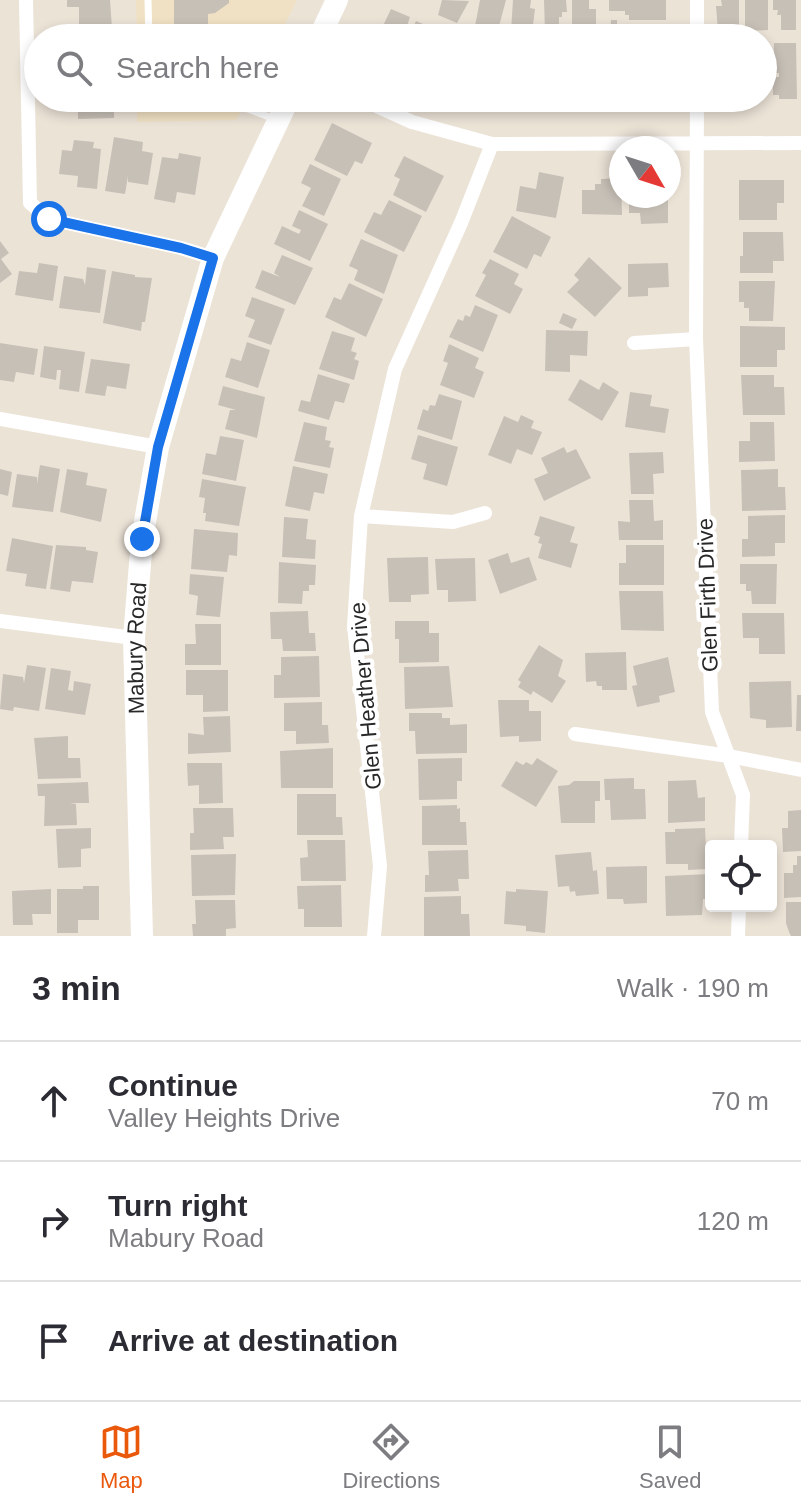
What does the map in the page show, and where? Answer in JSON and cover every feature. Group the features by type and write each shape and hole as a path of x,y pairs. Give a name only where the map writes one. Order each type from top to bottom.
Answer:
{"main road":[{"path":"326,24 337,0"},
{"name":"Mabury Road","path":"142,936 134,638 142,539 158,447 213,258 281,112"}],"street":[{"path":"26,0 26,24"},
{"path":"697,0 697,24"},
{"path":"28,112 30,203 49,219 213,258"},
{"path":"390,112 412,122 492,144 801,143"},
{"name":"Glen Firth Drive","path":"697,112 696,339 712,712 743,795 741,840"},
{"name":"Glen Heather Drive","path":"374,936 380,866 354,626 361,516 395,369 461,223 492,144"},
{"path":"634,343 696,339"},
{"path":"0,419 158,447"},
{"path":"361,516 453,522 485,513"},
{"path":"0,621 134,638"},
{"path":"575,734 729,756 801,770"},
{"path":"738,936 739,912"}],"lane":[{"path":"148,0 149,24"},
{"path":"256,112 277,120"}],"shaded area":[{"path":"136,0 297,0 285,24 137,24"},
{"path":"137,112 240,112 236,120 137,122"}],"building":[{"path":"67,0 110,0 112,24 79,24 79,7 67,7"},
{"path":"174,0 229,0 215,13 208,14 208,24 174,24"},
{"path":"442,0 469,1 457,23 438,15"},
{"path":"480,0 506,0 500,24 475,24"},
{"path":"513,0 531,0 530,8 535,9 533,24 511,24"},
{"path":"544,0 566,0 567,12 562,12 559,24 545,24"},
{"path":"572,0 589,0 589,9 596,9 596,24 572,24"},
{"path":"609,0 666,0 666,20 629,20 625,11 609,11"},
{"path":"721,0 739,0 739,24 717,24 716,6 722,6"},
{"path":"745,0 768,0 768,24 745,24"},
{"path":"773,0 796,0 796,30 781,30 781,15 777,15 778,10 773,10"},
{"path":"391,9 410,17 408,24 384,24"},
{"path":"777,43 796,43 797,99 779,99"},
{"path":"78,112 114,112 114,118 78,119"},
{"path":"332,123 372,143 362,164 355,161 347,176 314,160"},
{"path":"114,137 143,142 142,151 153,153 148,185 128,182 128,176 125,194 105,191"},
{"path":"74,140 94,142 93,148 101,149 97,189 77,187 78,176 59,174 62,150 72,151"},
{"path":"179,153 201,157 195,195 177,192 175,203 154,199 162,157 178,159"},
{"path":"404,156 444,176 426,212 393,195 400,179 394,176"},
{"path":"310,164 341,179 324,216 302,206 311,188 301,183"},
{"path":"539,172 564,177 556,218 516,211 520,186 536,189"},
{"path":"601,179 609,179 609,208 622,208 622,215 582,214 582,190 595,190 595,184 601,184"},
{"path":"739,180 784,180 784,203 777,203 777,220 739,220"},
{"path":"389,200 422,216 404,252 364,232 374,212 381,215"},
{"path":"629,208 668,208 668,223 641,224 640,213 629,213"},
{"path":"299,210 328,224 310,261 274,244 282,226 299,234 301,230 292,226"},
{"path":"512,216 551,237 541,257 534,254 527,269 493,252"},
{"path":"743,232 783,232 784,261 773,261 773,273 740,273"},
{"path":"361,239 398,255 384,294 354,280 358,270 349,266"},
{"path":"0,241 9,253 1,259 12,274 0,283"},
{"path":"282,255 313,268 295,305 255,288 262,270 280,277 274,273"},
{"path":"589,257 622,288 595,317 567,292 579,280 574,275"},
{"path":"490,259 519,274 514,284 523,289 510,314 475,296"},
{"path":"39,263 58,266 53,301 15,295 19,271 37,273"},
{"path":"668,263 669,287 648,288 648,296 628,297 628,264"},
{"path":"87,267 106,270 100,313 59,308 64,276 83,279 85,285"},
{"path":"112,271 152,278 141,331 103,323"},
{"path":"739,281 775,281 773,321 749,321 749,308 744,308 744,302 739,302"},
{"path":"349,283 383,299 366,337 325,317 334,297 341,300"},
{"path":"252,297 285,309 271,345 248,337 255,320 245,316"},
{"path":"475,305 498,315 483,352 449,337 458,319 463,321 465,315 470,317"},
{"path":"563,313 577,319 572,329 559,323"},
{"path":"740,326 785,327 785,350 777,350 777,367 740,367"},
{"path":"546,330 588,331 587,356 570,355 570,372 545,371"},
{"path":"332,331 355,338 351,351 357,353 354,359 359,361 354,380 319,369"},
{"path":"247,342 270,350 258,388 225,377 231,358 241,361"},
{"path":"0,343 38,349 34,375 16,372 14,382 0,380"},
{"path":"449,344 479,358 475,368 484,372 474,398 440,385 448,363 443,361"},
{"path":"44,346 85,352 79,392 59,389 61,370 57,370 56,380 40,377"},
{"path":"91,359 130,364 126,389 107,386 105,396 85,393"},
{"path":"318,374 350,384 344,403 335,401 329,420 298,411 301,400 310,402"},
{"path":"741,375 774,375 774,387 784,387 785,415 743,415"},
{"path":"580,379 599,390 603,382 619,392 602,421 568,400"},
{"path":"223,386 265,397 257,438 225,429 230,410 236,410 218,405"},
{"path":"630,392 652,395 650,406 669,409 665,433 625,427"},
{"path":"439,394 462,401 452,440 417,429 423,409 428,411 430,405 435,406"},
{"path":"521,415 534,421 531,428 542,432 532,455 517,449 511,464 488,455 504,416 518,422"},
{"path":"304,422 327,427 325,440 331,441 329,447 334,448 330,468 294,461"},
{"path":"750,422 774,422 775,461 739,462 739,441 750,441"},
{"path":"418,435 458,447 447,486 423,479 427,464 411,459"},
{"path":"220,436 244,440 236,481 202,474 206,453 216,455"},
{"path":"564,447 567,453 576,449 591,478 544,501 534,479 548,473 541,458"},
{"path":"663,452 664,473 653,474 654,494 631,494 629,453"},
{"path":"40,465 60,469 53,512 12,507 17,474 37,477 37,484"},
{"path":"293,466 328,474 324,494 314,492 310,511 285,506"},
{"path":"0,469 12,472 8,496 0,494"},
{"path":"67,469 88,473 86,485 107,489 101,522 60,512"},
{"path":"778,469 778,487 785,487 786,510 742,511 741,470"},
{"path":"202,479 246,487 239,526 205,521 205,498 199,497"},
{"path":"629,500 653,500 654,521 663,520 663,540 619,540 618,521 630,522"},
{"path":"785,515 785,543 775,543 775,556 742,557 742,539 748,539 748,516"},
{"path":"540,516 575,527 570,542 578,544 571,568 538,558 542,544 538,543 540,537 534,535"},
{"path":"284,517 308,519 306,539 316,540 315,559 282,557"},
{"path":"194,529 238,533 237,556 229,555 227,572 191,569"},
{"path":"12,538 53,546 46,589 25,586 27,574 6,571"},
{"path":"56,545 86,547 86,550 98,552 93,583 72,581 70,592 50,589"},
{"path":"626,545 664,545 664,585 619,585 619,563 626,563"},
{"path":"508,553 511,563 529,557 537,580 500,594 488,560"},
{"path":"428,557 429,594 411,595 411,602 389,602 387,558"},
{"path":"475,558 476,601 448,602 448,590 437,590 435,559"},
{"path":"279,562 316,565 315,585 309,585 309,591 303,591 302,604 278,603"},
{"path":"740,564 777,564 776,604 752,604 751,591 746,591 746,584 740,584"},
{"path":"190,574 224,577 220,617 196,615 198,596 189,594"},
{"path":"619,591 663,591 664,631 621,630"},
{"path":"308,611 309,633 315,633 316,651 283,651 282,639 271,639 270,612"},
{"path":"742,613 784,613 785,654 759,654 759,638 743,638"},
{"path":"395,621 429,621 429,633 439,633 439,662 399,663"},
{"path":"195,624 221,624 221,665 185,665 185,644 196,644"},
{"path":"539,645 563,660 558,676 566,681 552,703 533,691 531,695 518,687 521,682 518,680"},
{"path":"626,652 627,690 602,690 596,681 586,682 585,653"},
{"path":"319,656 320,697 274,698 274,675 281,675 281,657"},
{"path":"668,657 675,692 659,696 660,702 637,707 632,686 637,685 633,666"},
{"path":"27,665 46,668 39,711 14,707 13,711 0,709 3,674 23,677 24,683"},
{"path":"449,666 453,707 405,709 404,667"},
{"path":"51,668 71,671 68,690 73,691 74,681 91,684 85,715 45,709"},
{"path":"186,670 228,670 228,711 203,712 203,695 186,695"},
{"path":"791,681 792,727 766,728 766,720 750,718 749,682"},
{"path":"797,695 801,695 801,731 796,731"},
{"path":"498,700 529,700 529,711 541,711 541,741 519,742 519,736 500,737"},
{"path":"322,702 322,725 328,725 329,743 296,744 296,731 284,731 284,703"},
{"path":"409,713 442,713 442,718 450,718 450,725 467,724 467,753 416,754 415,731 409,731"},
{"path":"230,716 231,752 188,754 188,733 204,735 203,717"},
{"path":"68,736 68,758 80,758 81,778 38,779 34,738"},
{"path":"333,748 333,788 281,788 280,751"},
{"path":"462,758 462,781 457,781 457,799 419,800 418,759"},
{"path":"537,758 558,771 536,807 501,786 516,761 532,765"},
{"path":"187,763 222,763 223,803 199,804 199,785 188,786"},
{"path":"634,778 634,789 645,789 646,819 611,820 610,800 605,800 604,779"},
{"path":"696,780 698,798 705,797 705,821 668,823 668,781"},
{"path":"574,781 600,781 600,801 595,801 595,823 561,823 558,786"},
{"path":"88,782 89,803 70,803 76,804 77,825 44,826 45,796 38,796 37,784"},
{"path":"297,794 336,794 336,817 342,817 343,835 297,835"},
{"path":"457,805 457,809 460,808 460,822 466,822 467,845 422,845 422,806"},
{"path":"193,808 233,808 234,837 223,837 224,849 190,850 190,833 194,833"},
{"path":"801,810 801,851 783,852 782,828 788,828 788,811"},
{"path":"91,828 91,848 81,849 81,867 58,868 56,829"},
{"path":"705,828 705,869 688,870 688,864 666,864 665,832 675,832 675,829"},
{"path":"307,840 345,840 346,881 301,881 300,858 308,857"},
{"path":"468,850 469,879 458,879 459,891 425,892 425,875 429,875 428,851"},
{"path":"591,852 593,871 597,870 599,894 576,896 575,891 570,892 569,886 558,887 555,855"},
{"path":"236,854 235,895 192,896 191,855"},
{"path":"797,856 801,856 801,897 784,898 784,873 793,873"},
{"path":"647,866 647,903 624,904 623,899 607,899 606,867"},
{"path":"705,874 702,915 666,916 665,876"},
{"path":"341,885 342,927 304,927 304,909 298,909 297,886"},
{"path":"83,886 99,886 99,920 78,920 78,933 57,933 57,889 83,889"},
{"path":"51,889 51,914 32,914 33,925 13,925 12,891"},
{"path":"516,889 548,891 545,933 526,931 526,926 504,924 506,891 516,892"},
{"path":"461,896 461,914 469,914 470,936 424,936 424,897"},
{"path":"195,900 235,900 236,928 226,929 226,936 193,936"},
{"path":"786,902 801,902 801,936 791,936 789,932"}],"route":[{"path":"49,219 213,258 158,447 142,539"}]}
